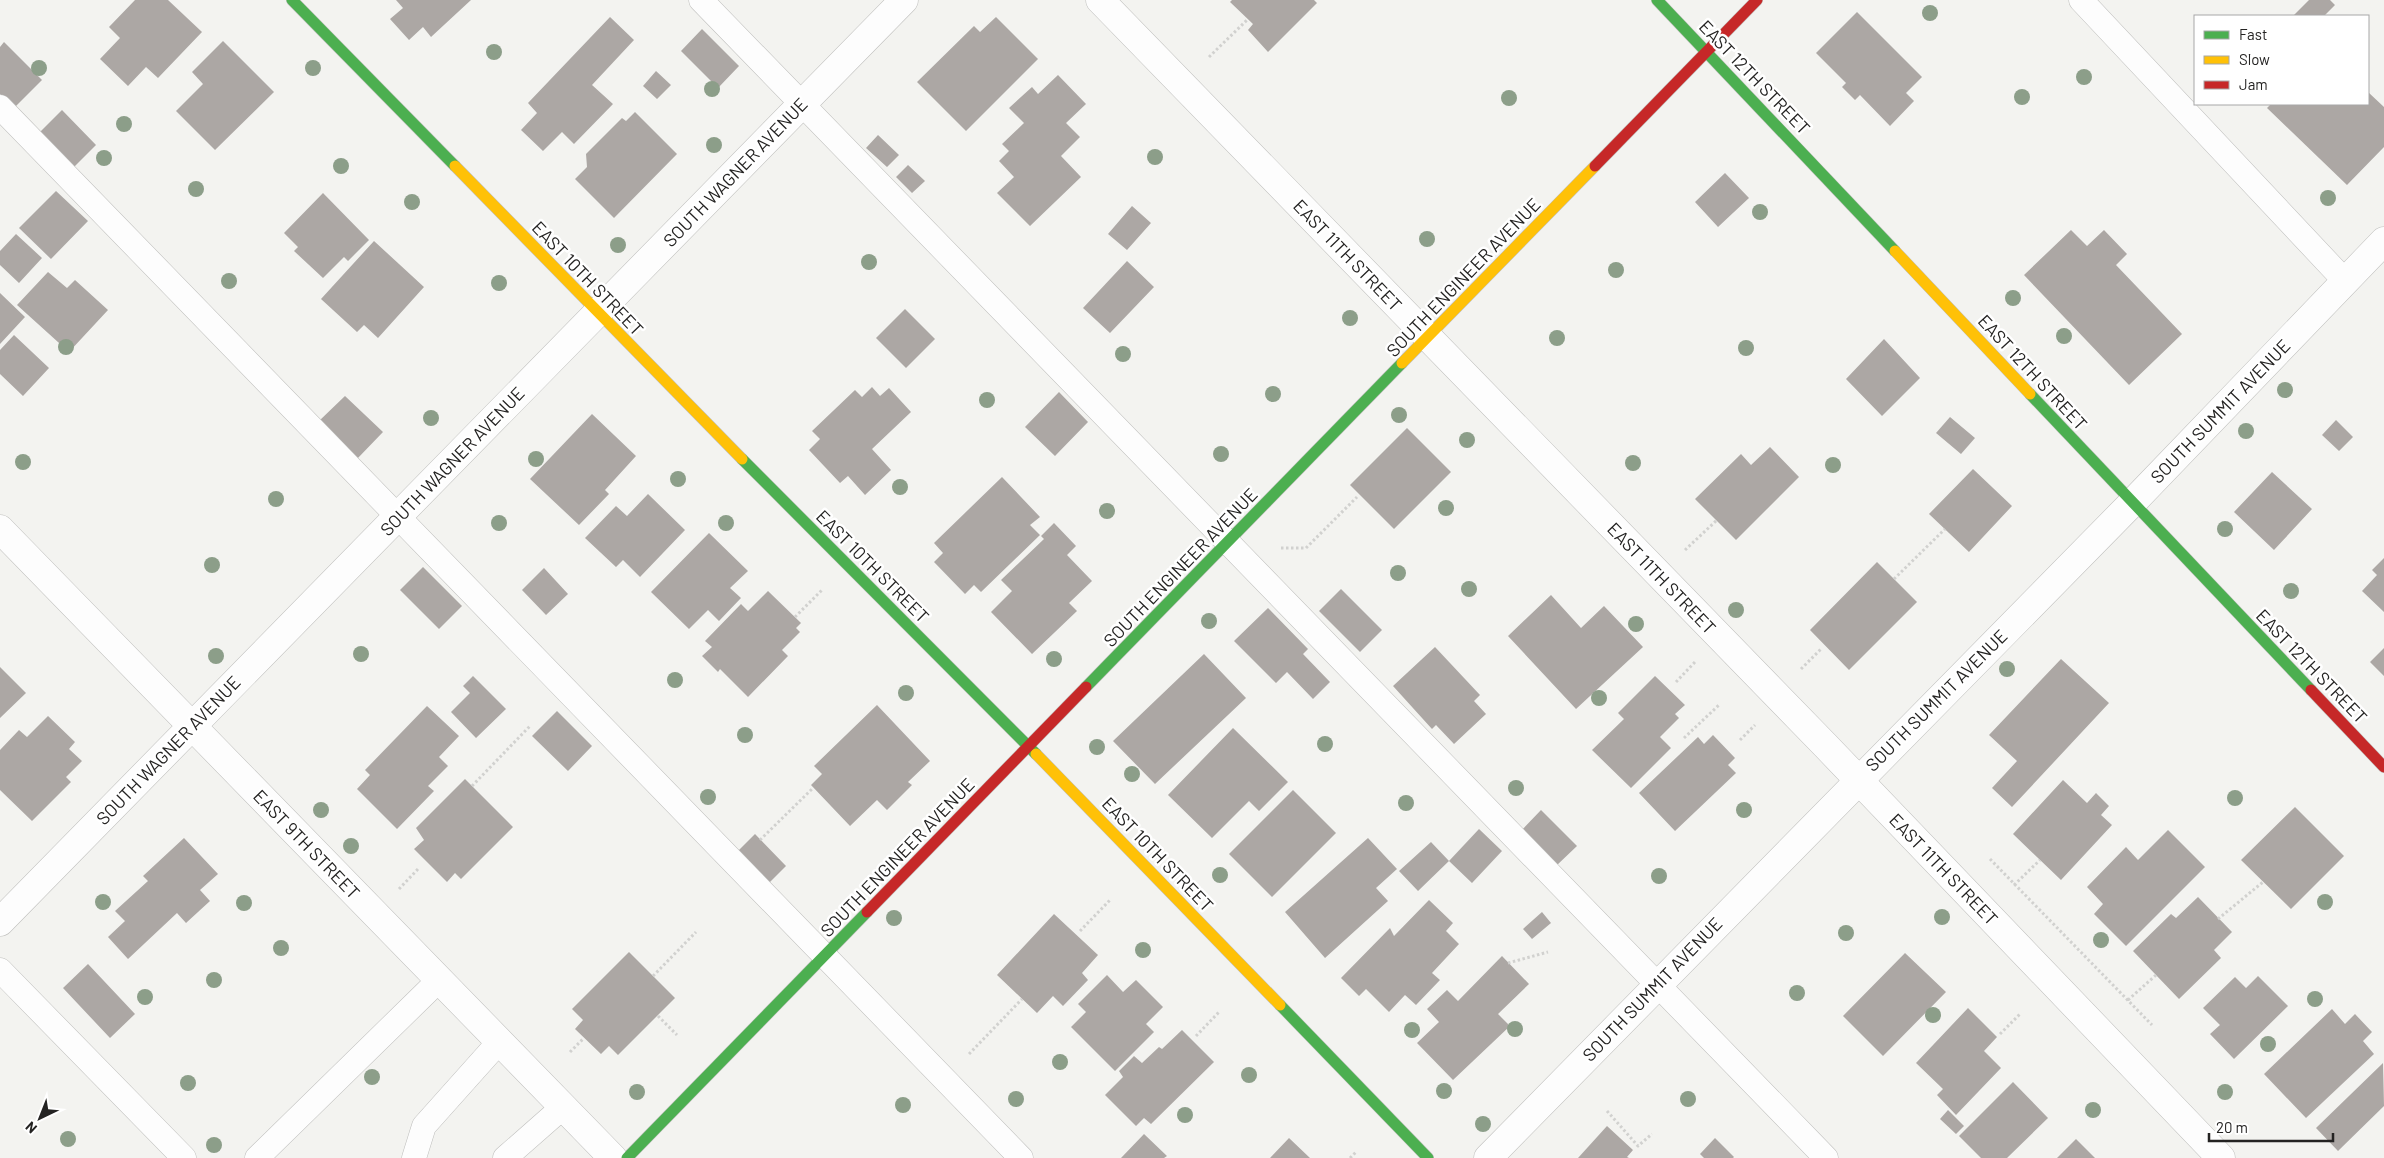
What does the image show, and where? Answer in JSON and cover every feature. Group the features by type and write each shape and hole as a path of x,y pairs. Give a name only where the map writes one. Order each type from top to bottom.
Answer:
{"street":[{"name":"EAST 10TH STREET","path":"292,0 598,313 1028,746 1428,1158"},
{"name":"SOUTH WAGNER AVENUE","path":"0,922 904,0"},
{"name":"EAST 11TH STREET","path":"1100,0 1858,779 2221,1158"},
{"name":"EAST 12TH STREET","path":"1657,0 2384,767"},
{"name":"SOUTH ENGINEER AVENUE","path":"627,1158 1757,0"},
{"name":"SOUTH SUMMIT AVENUE","path":"1488,1158 1858,779 2132,503 2384,241"},
{"name":"EAST 9TH STREET","path":"0,529 614,1158"}],"lane":[{"path":"701,0 1826,1158"},
{"path":"2081,0 2346,281"},
{"path":"0,107 1021,1158"},
{"path":"0,970 184,1158"},
{"path":"258,1158 439,980"},
{"path":"414,1158 424,1126 499,1042"},
{"path":"505,1158 564,1107"}],"path":[{"path":"1210,57 1248,19"},
{"path":"1275,548 1306,548 1356,497"},
{"path":"1660,575 1717,520"},
{"path":"1894,579 1945,529"},
{"path":"795,616 828,583"},
{"path":"1684,738 1720,704"},
{"path":"472,786 530,726"},
{"path":"760,840 813,788"},
{"path":"1990,859 2152,1025"},
{"path":"2014,885 2040,860"},
{"path":"405,882 419,868"},
{"path":"2218,919 2263,882"},
{"path":"1080,931 1111,899"},
{"path":"653,976 696,932"},
{"path":"1508,963 1548,952"},
{"path":"2128,1000 2156,974"},
{"path":"965,1058 1022,999"},
{"path":"1196,1036 1220,1011"},
{"path":"2000,1034 2021,1013"},
{"path":"658,1016 677,1035"},
{"path":"570,1052 584,1038"},
{"path":"1607,1112 1638,1146 1652,1134"},
{"path":"1350,1158 1356,1152"}],"building":[{"path":"135,0 168,0 202,32 158,78 146,67 128,86 100,59 120,38 109,27"},
{"path":"396,0 471,0 431,37 423,27 409,40 390,19 403,8"},
{"path":"1232,0 1314,0 1317,3 1268,52 1248,30 1253,24 1230,2"},
{"path":"2309,0 2330,0 2335,5 2325,15 2294,15"},
{"path":"1857,12 1922,77 1906,93 1914,101 1890,126 1860,95 1855,100 1842,87 1846,83 1816,53"},
{"path":"610,17 634,40 592,85 613,104 574,144 562,132 543,151 521,130 537,113 528,103"},
{"path":"996,17 1038,59 966,131 917,82 974,26 980,32"},
{"path":"702,29 739,66 718,88 681,51"},
{"path":"223,41 274,92 215,150 176,111 203,84 192,72"},
{"path":"4,42 42,80 14,108 0,94 0,47"},
{"path":"656,71 671,85 657,99 643,86"},
{"path":"1058,75 1086,104 1066,123 1080,137 1061,156 1081,177 1030,226 997,193 1014,177 999,161 1009,151 1002,144 1024,123 1009,108 1032,87 1038,94"},
{"path":"2369,93 2384,107 2384,147 2347,185 2267,108 2270,105 2369,105"},
{"path":"62,110 96,145 72,169 38,134"},
{"path":"635,112 677,154 614,218 575,179 587,167 586,154 622,118 626,121"},
{"path":"878,135 899,155 887,167 866,148"},
{"path":"908,165 925,181 912,193 896,177"},
{"path":"1725,173 1749,198 1718,227 1695,202"},
{"path":"56,191 88,221 51,259 19,228"},
{"path":"323,193 369,240 348,261 344,257 323,278 294,251 298,247 284,233"},
{"path":"1132,206 1151,223 1127,250 1108,234"},
{"path":"2071,230 2087,246 2104,230 2127,254 2116,265 2182,334 2129,385 2024,275"},
{"path":"16,234 42,258 19,283 0,265 0,251"},
{"path":"374,241 424,287 378,338 364,325 357,332 321,299"},
{"path":"1127,261 1154,287 1110,333 1083,308"},
{"path":"48,272 67,288 75,280 108,310 69,352 17,305"},
{"path":"0,293 25,317 0,344"},
{"path":"905,309 935,339 906,368 876,338"},
{"path":"14,335 49,368 23,396 0,374 0,350"},
{"path":"1884,339 1920,378 1882,416 1846,379"},
{"path":"872,387 880,396 889,388 911,412 872,449 891,470 865,495 848,476 840,483 809,450 820,439 812,431 855,390 862,397"},
{"path":"1059,392 1088,422 1055,456 1025,427"},
{"path":"345,396 383,432 357,459 319,421"},
{"path":"592,414 636,456 605,490 609,494 579,525 530,479"},
{"path":"1950,417 1975,438 1961,454 1936,433"},
{"path":"2336,420 2353,437 2339,451 2322,435"},
{"path":"1407,428 1451,472 1394,529 1350,485"},
{"path":"1770,447 1799,477 1736,540 1695,499 1741,454 1751,465"},
{"path":"1973,469 2012,506 1969,552 1929,514"},
{"path":"2272,472 2312,509 2274,550 2234,512"},
{"path":"1002,477 1040,517 1030,525 1040,535 981,592 974,585 965,594 934,562 943,553 934,543"},
{"path":"648,494 685,530 640,577 623,560 616,567 585,538 616,506 627,516"},
{"path":"1054,523 1076,546 1067,555 1092,581 1069,603 1077,611 1032,654 991,612 1012,591 1001,580 1044,539 1041,536"},
{"path":"709,533 748,571 730,588 741,598 719,621 708,610 689,629 651,592"},
{"path":"2384,558 2384,612 2362,591 2377,575 2372,570"},
{"path":"1877,562 1917,602 1849,670 1810,630"},
{"path":"423,567 462,606 439,629 400,590"},
{"path":"544,568 568,594 546,615 522,590"},
{"path":"1341,589 1382,630 1360,652 1319,611"},
{"path":"768,591 801,623 796,628 800,632 782,650 788,656 748,697 720,669 718,672 702,656 712,647 705,641 741,604 748,611"},
{"path":"1551,595 1581,628 1604,606 1643,647 1576,709 1508,636"},
{"path":"1268,608 1308,649 1303,654 1330,682 1313,699 1287,672 1276,683 1234,641"},
{"path":"1435,647 1480,695 1474,701 1486,714 1454,744 1436,725 1432,729 1393,686"},
{"path":"2384,648 2384,676 2370,662"},
{"path":"1204,654 1246,698 1155,784 1113,741"},
{"path":"2061,659 2109,703 2012,807 1992,788 2017,761 1989,735"},
{"path":"0,667 26,693 0,718"},
{"path":"473,676 506,709 476,738 451,712 470,693 463,686"},
{"path":"1655,676 1685,705 1675,714 1679,718 1660,737 1671,748 1631,788 1592,750 1624,719 1618,713"},
{"path":"877,705 930,761 908,782 912,785 887,810 877,800 850,826 811,785 822,774 814,766"},
{"path":"427,706 459,736 439,757 448,766 428,786 434,791 397,829 357,789 370,775 365,770"},
{"path":"557,711 592,746 568,771 532,736"},
{"path":"48,716 75,742 69,749 82,761 66,777 71,782 32,821 0,790 0,750 19,730 27,737"},
{"path":"1233,728 1288,782 1259,811 1249,801 1212,838 1168,795"},
{"path":"1713,735 1735,758 1728,765 1736,773 1675,831 1639,793 1698,737 1704,744"},
{"path":"465,779 513,827 461,879 455,873 447,882 414,849 424,840 416,828"},
{"path":"2063,780 2087,803 2096,793 2109,806 2101,815 2112,825 2061,880 2013,834"},
{"path":"1293,790 1336,833 1272,897 1229,854"},
{"path":"2295,807 2344,856 2291,909 2241,860"},
{"path":"1541,810 1577,846 1556,866 1520,832"},
{"path":"1479,829 1502,851 1472,883 1449,861"},
{"path":"2168,830 2205,867 2126,946 2094,914 2103,904 2087,887 2126,847 2138,860"},
{"path":"755,834 786,866 767,885 736,853"},
{"path":"184,838 218,874 200,890 210,901 186,923 177,913 128,959 108,937 125,921 115,911 148,881 143,876"},
{"path":"1368,838 1397,869 1376,888 1388,901 1325,958 1285,912"},
{"path":"1431,842 1449,861 1418,891 1399,871"},
{"path":"2198,897 2232,932 2214,950 2221,958 2179,999 2133,951 2171,914 2176,918"},
{"path":"1429,900 1453,923 1446,931 1459,944 1432,973 1440,980 1416,1005 1405,995 1389,1012 1366,989 1359,996 1341,978 1390,928 1394,936"},
{"path":"1542,912 1551,923 1532,939 1523,929"},
{"path":"1054,914 1098,955 1082,973 1088,980 1063,1006 1053,996 1037,1013 997,975"},
{"path":"629,952 675,998 618,1055 609,1046 601,1054 575,1029 583,1020 572,1009"},
{"path":"1905,953 1946,992 1883,1056 1843,1016"},
{"path":"1502,956 1529,984 1498,1014 1510,1026 1453,1080 1417,1043 1439,1022 1427,1009 1447,990 1458,1001"},
{"path":"88,964 135,1014 110,1038 63,988"},
{"path":"1107,975 1123,992 1136,980 1163,1007 1146,1024 1154,1032 1115,1071 1071,1027 1086,1012 1078,1004"},
{"path":"2258,976 2288,1006 2234,1059 2210,1034 2220,1025 2203,1008 2235,977 2246,988"},
{"path":"1968,1008 1997,1037 1984,1051 2001,1068 1956,1115 1937,1095 1943,1089 1916,1063"},
{"path":"2332,1009 2345,1024 2355,1014 2372,1032 2363,1041 2374,1054 2306,1118 2264,1074"},
{"path":"1182,1030 1214,1062 1151,1124 1144,1118 1136,1126 1105,1095 1123,1077 1119,1071 1134,1056 1142,1063 1159,1047 1162,1049"},
{"path":"2383,1063 2384,1106 2338,1151 2316,1128"},
{"path":"2013,1082 2048,1118 2007,1158 1981,1158 1959,1136"},
{"path":"1948,1110 1964,1126 1956,1134 1940,1119"},
{"path":"1607,1126 1633,1150 1627,1157 1629,1158 1578,1158"},
{"path":"1144,1134 1167,1156 1164,1158 1121,1158"},
{"path":"1289,1138 1310,1158 1270,1158"},
{"path":"1715,1138 1733,1158 1704,1158 1700,1154"},
{"path":"2076,1139 2095,1158 2057,1158"}],"traffic: fast":[{"path":"292,0 455,166"},
{"path":"1657,0 1895,251"},
{"path":"1086,687 1402,363"},
{"path":"2030,394 2311,690"},
{"path":"742,459 1036,754"},
{"path":"627,1158 867,912"},
{"path":"1280,1005 1428,1158"}],"traffic: slow":[{"path":"455,166 742,459"},
{"path":"1402,363 1595,166"},
{"path":"1895,251 2030,394"},
{"path":"1036,754 1280,1005"}],"traffic: jam":[{"path":"1595,166 1757,0"},
{"path":"867,912 1086,687"},
{"path":"2311,690 2384,767"}]}
